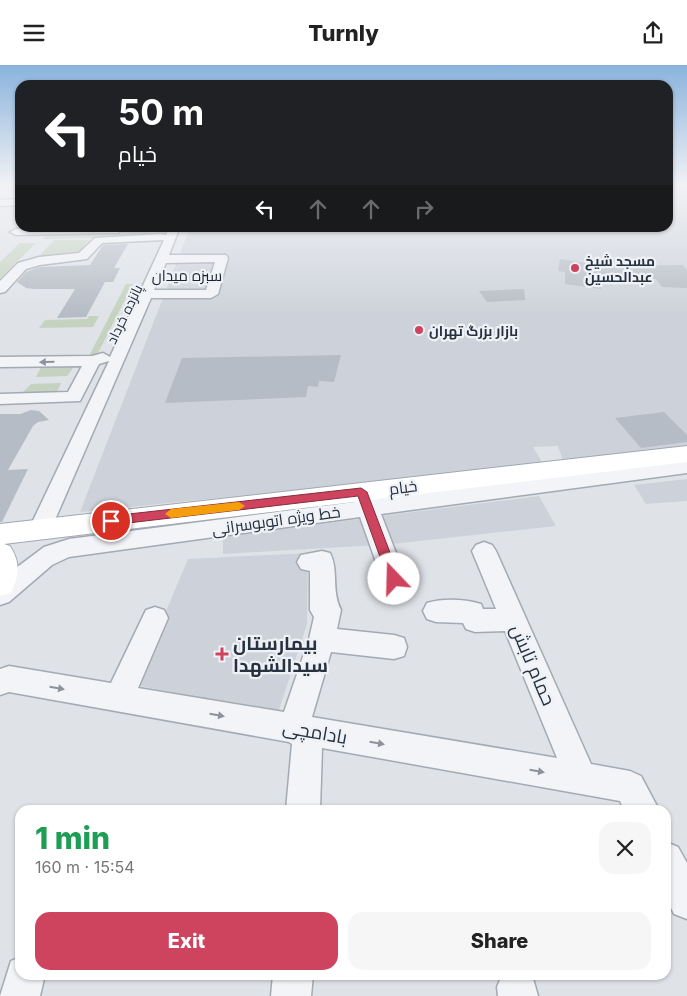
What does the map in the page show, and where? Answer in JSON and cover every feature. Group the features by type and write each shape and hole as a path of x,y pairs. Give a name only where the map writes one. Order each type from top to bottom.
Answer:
{"main road":[{"name":"خیام","path":"0,534 364,500 687,454"},
{"path":"0,554 5,568 0,585"}],"street":[{"path":"0,289 22,266 40,261 83,256 99,240 153,232"},
{"name":"پانزده خرداد","path":"40,529 98,360 165,232"},
{"path":"0,399 84,402 146,294 162,259 166,232"},
{"path":"146,294 211,294 222,258 162,259"},
{"path":"0,363 98,360"},
{"name":"خط ویژه اتوبوسرانی","path":"0,595 44,558 61,549 364,500 687,466"},
{"path":"364,500 394,579"},
{"name":"حمام تابش","path":"484,551 581,779"},
{"path":"303,805 301,730 319,631 328,610 323,610 315,561"},
{"path":"436,611 472,612 476,621 513,619"},
{"path":"119,699 155,618"},
{"path":"319,631 394,647"},
{"name":"بادامچی","path":"0,682 9,679 581,779 636,798"},
{"path":"671,869 687,901"},
{"path":"20,996 25,980"},
{"path":"291,996 292,980"}],"shaded area":[{"name":"بازار بزرگ تهران","path":"673,228 687,228 687,447 563,461 558,446 533,447 542,462 356,484 80,512 188,232 673,232"},
{"path":"687,479 687,501 646,504 634,485"},
{"path":"539,496 556,526 383,545 373,517"},
{"path":"368,518 378,545 223,554 223,536"},
{"name":"بیمارستان سیدالشهدا","path":"308,553 307,624 278,713 135,685 188,559"}],"green space":[{"path":"147,232 145,237 43,239 47,234"},
{"path":"54,240 89,240 77,255 40,255"},
{"path":"20,243 36,243 0,278 0,262"},
{"path":"126,284 133,284 97,355 89,356"},
{"path":"89,316 99,316 93,327 39,328 45,320 87,319"},
{"path":"76,364 67,376 36,377 42,365"},
{"path":"61,383 57,392 22,393 31,384"}],"building":[{"path":"128,244 114,268 120,268 113,282 105,282 86,317 57,318 75,289 34,289 26,288 17,282 26,272 40,267 90,265 103,245"},
{"path":"560,259 592,264 592,266 683,265 687,271 687,288 662,287 656,279 601,277 601,289 565,284 565,272 558,271"},
{"path":"524,289 525,300 487,302 479,291"},
{"path":"341,355 334,382 319,381 318,387 308,386 306,397 165,403 182,358"},
{"path":"31,410 39,411 49,420 38,422 33,426 8,470 28,469 2,522 0,522 0,414 20,414"},
{"path":"664,412 687,435 687,442 641,448 615,418"}],"slow traffic":[{"path":"171,514 239,506"}],"place":[{"name":"مسجد شیخ عبدالحسین","path":"575,268"},
{"name":"بازار بزرگ تهران","path":"419,330"},
{"name":"بیمارستان سیدالشهدا","path":"222,654"}],"district":[{"name":"سبزه میدان","path":"187,275"}],"route":[{"path":"111,521 361,492 394,579"}]}
